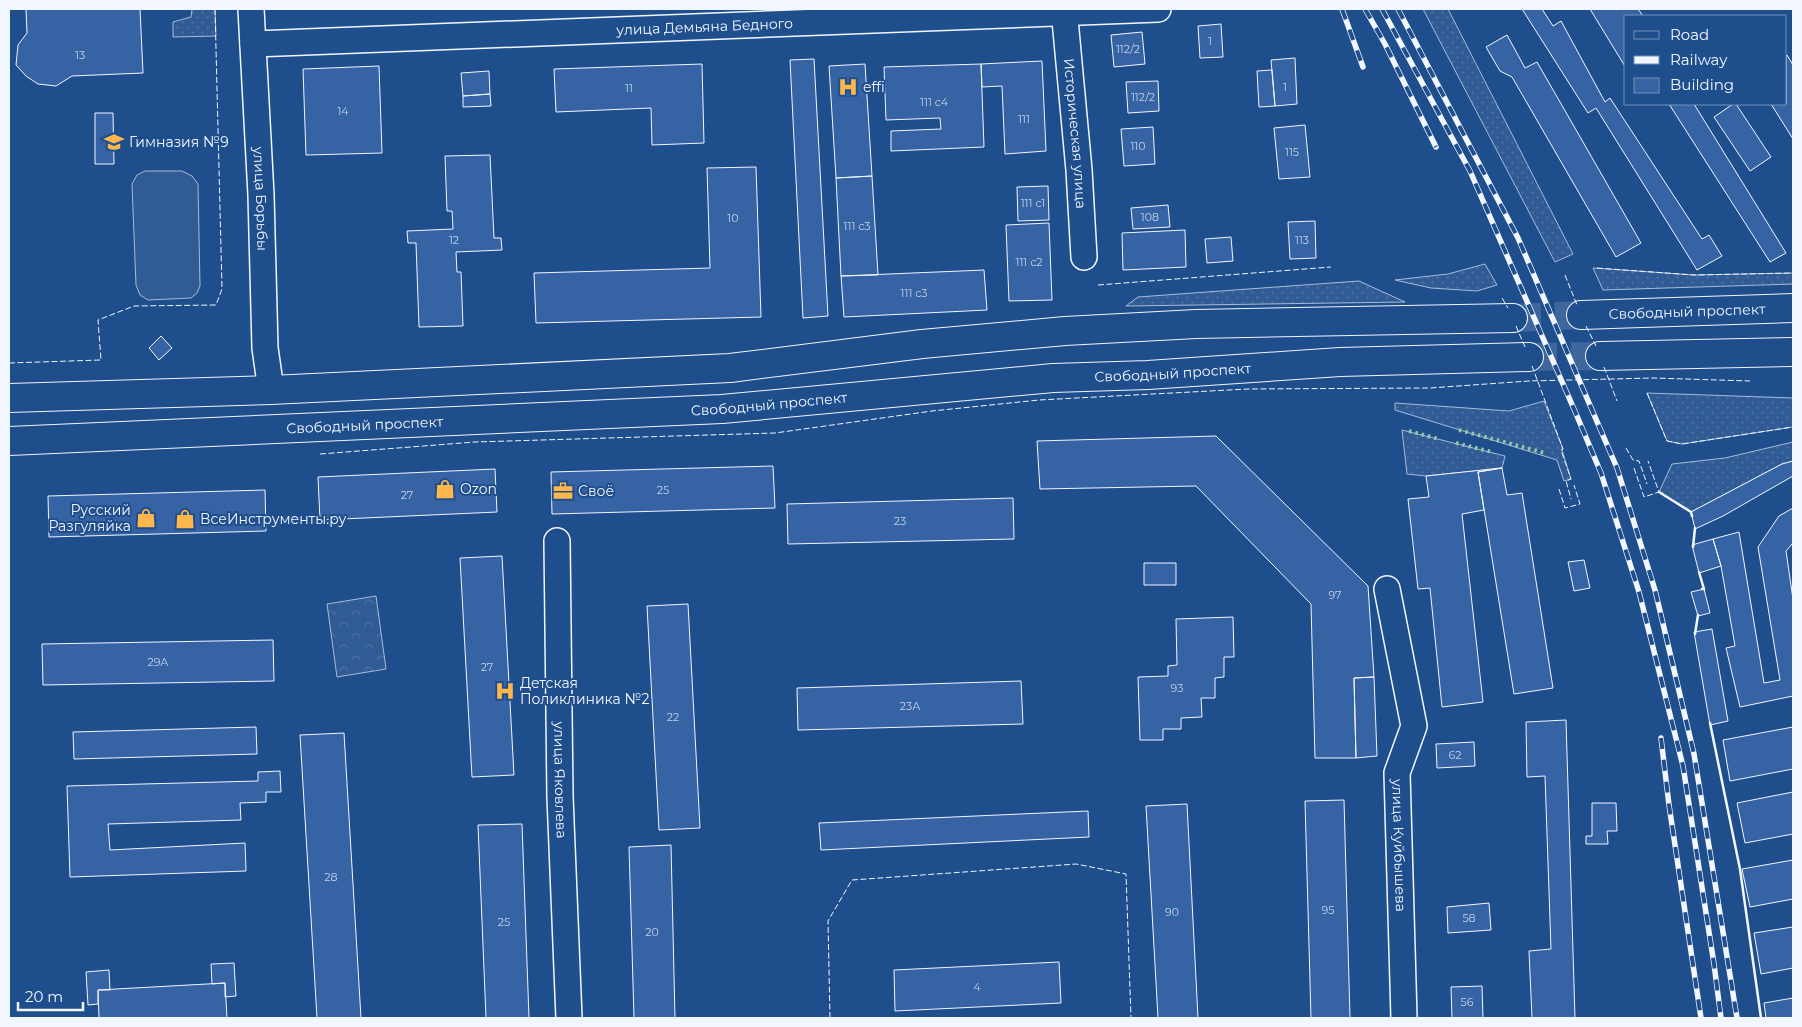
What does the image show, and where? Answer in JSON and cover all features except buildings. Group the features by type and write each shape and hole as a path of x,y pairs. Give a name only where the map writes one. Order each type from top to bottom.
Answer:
{"main road":[{"name":"Свободный проспект","path":"1581,316 1793,308"},
{"path":"9,398 271,390 730,368 922,344 1066,331 1196,324 1513,318"},
{"path":"1600,356 1793,352"},
{"name":"Свободный проспект","path":"9,441 722,409 1053,378 1340,362 1529,358"}],"street":[{"name":"улица Борьбы","path":"251,9 261,195 265,348 271,390"},
{"name":"улица Демьяна Бедного","path":"253,44 749,17 1158,9"},
{"name":"Историческая улица","path":"1064,11 1079,170 1084,257"},
{"name":"улица Яковлева","path":"557,541 560,797 569,1018"},
{"name":"улица Куйбышева","path":"1388,589 1414,726 1397,773 1404,1018"}],"green space":[{"path":"192,9 215,9 216,36 173,37 173,22 191,17"},
{"path":"1423,9 1448,9 1573,254 1555,262"},
{"path":"1485,264 1497,285 1477,291 1431,288 1395,280 1448,274"},
{"path":"1593,268 1694,275 1793,273 1793,284 1603,290"},
{"path":"1359,281 1405,302 1126,306 1138,297"},
{"path":"1647,393 1793,398 1793,427 1682,444 1667,441"},
{"path":"1544,401 1563,449 1571,479 1564,481 1557,460 1395,410 1395,403 1509,411"},
{"path":"1402,430 1505,456 1502,468 1426,476 1407,474"},
{"path":"1793,442 1793,461 1782,464 1691,512 1659,492 1672,464 1725,458"},
{"path":"376,596 386,669 337,677 327,604"}],"shaded area":[{"path":"145,171 182,171 192,176 198,184 200,286 197,293 191,298 148,300 140,295 136,285 132,184 137,175"}],"tunnel":[{"path":"1513,318 1581,315"},
{"path":"1529,357 1600,356"}],"railway":[{"path":"1342,9 1363,67"},
{"path":"1365,9 1385,44 1436,147"},
{"path":"1382,9 1470,171 1601,473 1639,592 1683,766 1721,1018"},
{"path":"1398,9 1518,238 1617,468 1655,590 1694,754 1737,1018"},
{"path":"1661,738 1669,805 1701,1018"}],"hedge":[{"path":"1459,430 1545,453"},
{"path":"1409,431 1439,439"},
{"path":"1456,443 1492,452"}],"fence":[{"path":"9,363 101,360 98,320 134,306 216,305 222,289 215,9"},
{"path":"1098,285 1331,267"},
{"path":"1597,268 1694,275 1793,273"},
{"path":"1565,275 1577,305"},
{"path":"1502,298 1508,308"},
{"path":"1516,326 1525,347"},
{"path":"1586,326 1596,346"},
{"path":"1532,366 1563,449 1561,450 1571,479 1566,481 1571,499"},
{"path":"1604,367 1617,401"},
{"path":"320,454 475,442 775,433 932,411 1039,400 1248,389 1430,388 1529,381 1653,378 1750,381"},
{"path":"1647,393 1667,441 1682,444 1793,427"},
{"path":"1626,448 1633,460 1639,461 1647,484"},
{"path":"1634,468 1644,497 1659,492 1648,461"},
{"path":"1559,489 1565,508 1580,504 1574,485"},
{"path":"830,1018 828,921 852,880 1076,864 1126,874 1131,1018"}],"wall":[{"path":"1659,492 1691,512 1692,516"},
{"path":"1693,547 1695,528"},
{"path":"1699,572 1704,589 1702,589"},
{"path":"1695,634 1698,615"},
{"path":"1710,723 1740,869 1761,1018"}],"place":[{"name":"effi","path":"848,87"},
{"name":"Гимназия №9","path":"114,142"},
{"name":"Ozon","path":"445,489"},
{"name":"Своё","path":"563,491"},
{"name":"Русский Разгуляйка","path":"146,518"},
{"name":"ВсеИнструменты.ру","path":"185,519"},
{"name":"Детская Поликлиника №2","path":"505,691"}]}
